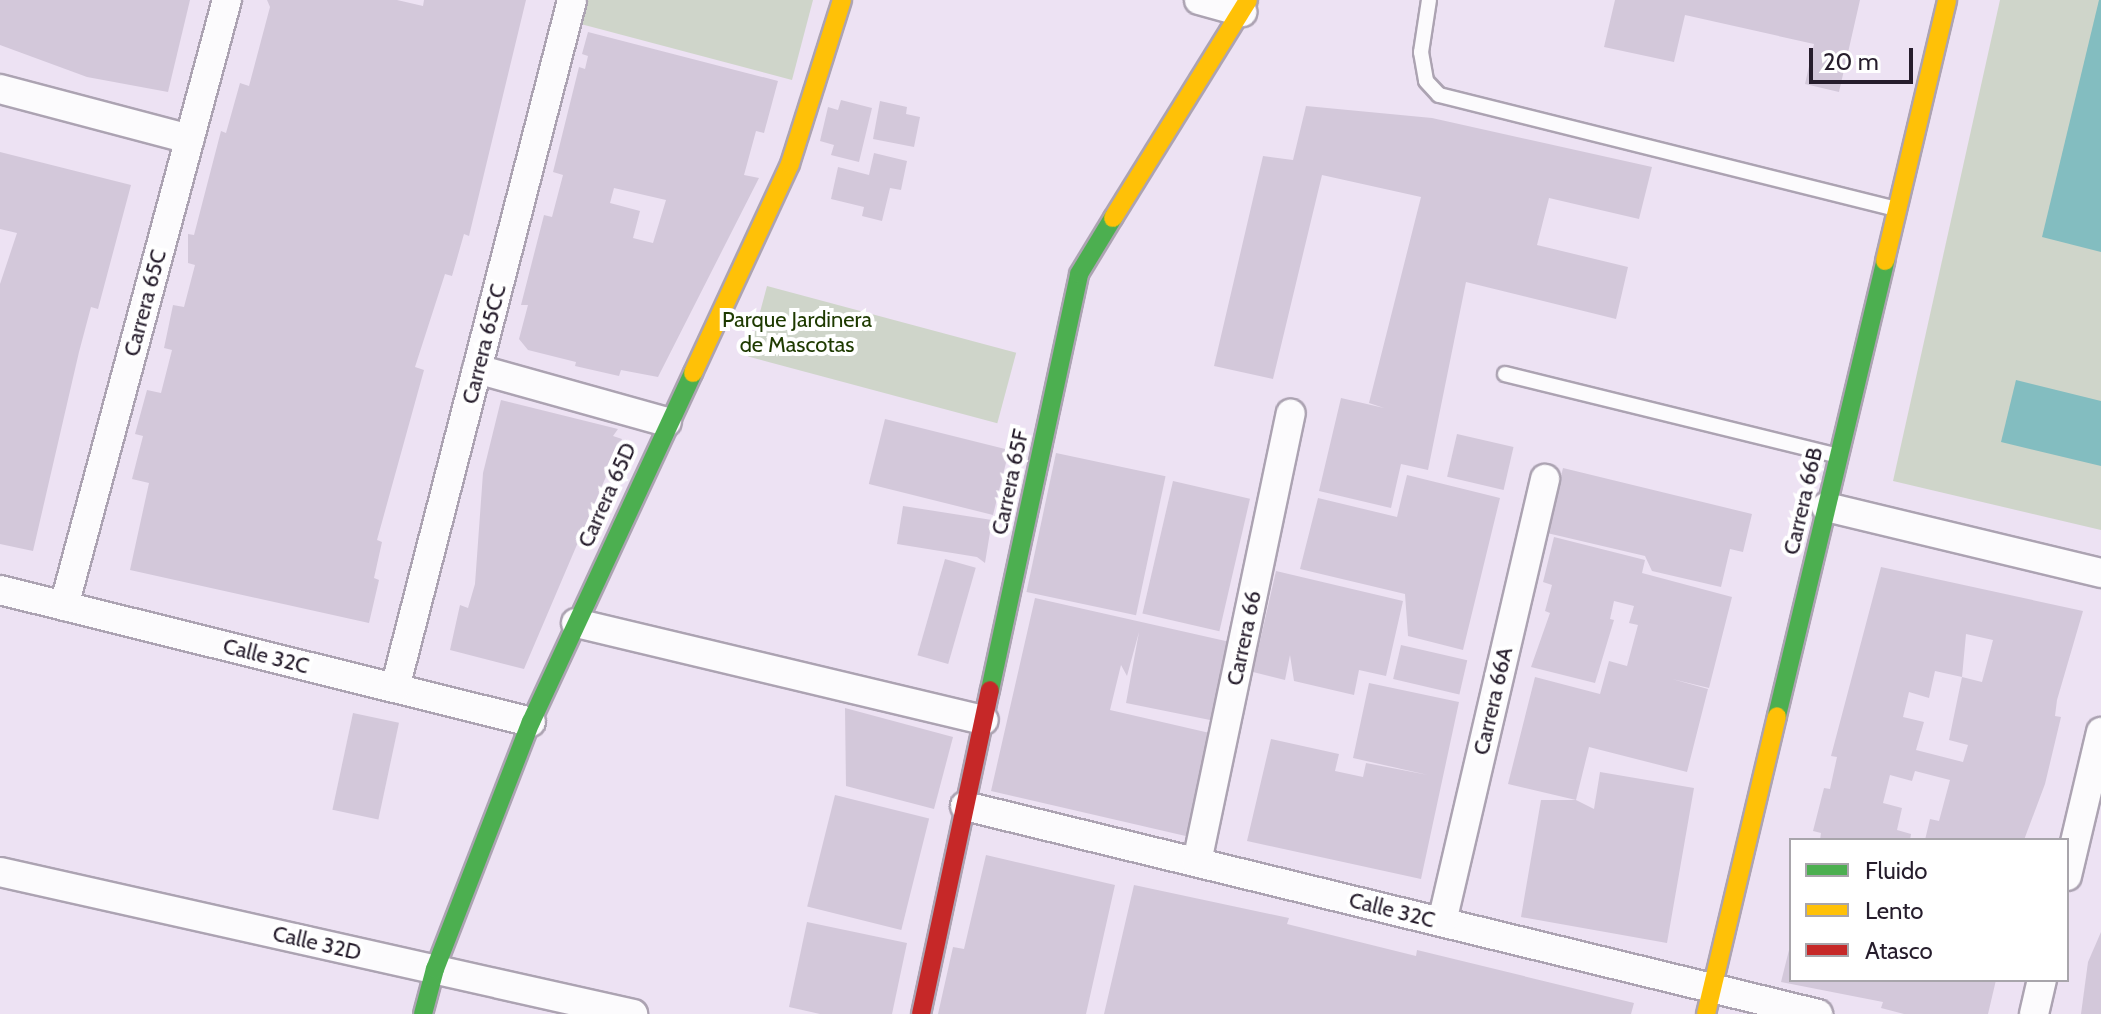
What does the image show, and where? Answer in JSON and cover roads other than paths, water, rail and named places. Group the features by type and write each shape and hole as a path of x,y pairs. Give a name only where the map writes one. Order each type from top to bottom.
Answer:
{"street":[{"name":"Carrera 65C","path":"64,606 227,0"},
{"name":"Carrera 65CC","path":"395,688 572,0"},
{"name":"Carrera 65D","path":"423,1014 435,969 531,722 667,422 790,164 842,0"},
{"path":"1199,0 1245,6"},
{"name":"Carrera 66B","path":"1709,1001 1947,0"},
{"name":"Carrera 65F","path":"921,1014 1079,274 1245,6"},
{"path":"0,89 189,139"},
{"path":"477,369 667,422"},
{"name":"Carrera 66","path":"1197,862 1291,414"},
{"name":"Carrera 66A","path":"1442,922 1545,479"},
{"path":"1826,507 2101,573"},
{"name":"Calle 32C","path":"0,590 531,722"},
{"path":"576,623 984,720"},
{"path":"2069,868 2101,732"},
{"name":"Calle 32C","path":"965,806 1442,922 1709,1001 1818,1014"},
{"name":"Calle 32D","path":"0,872 633,1014"},
{"path":"2034,1014 2042,982"}],"lane":[{"path":"1429,0 1421,52 1426,81 1439,95 1897,209"},
{"path":"1505,374 1838,456"}],"park label":[{"name":"Parque Jardinera de Mascotas","path":"797,332"}]}
